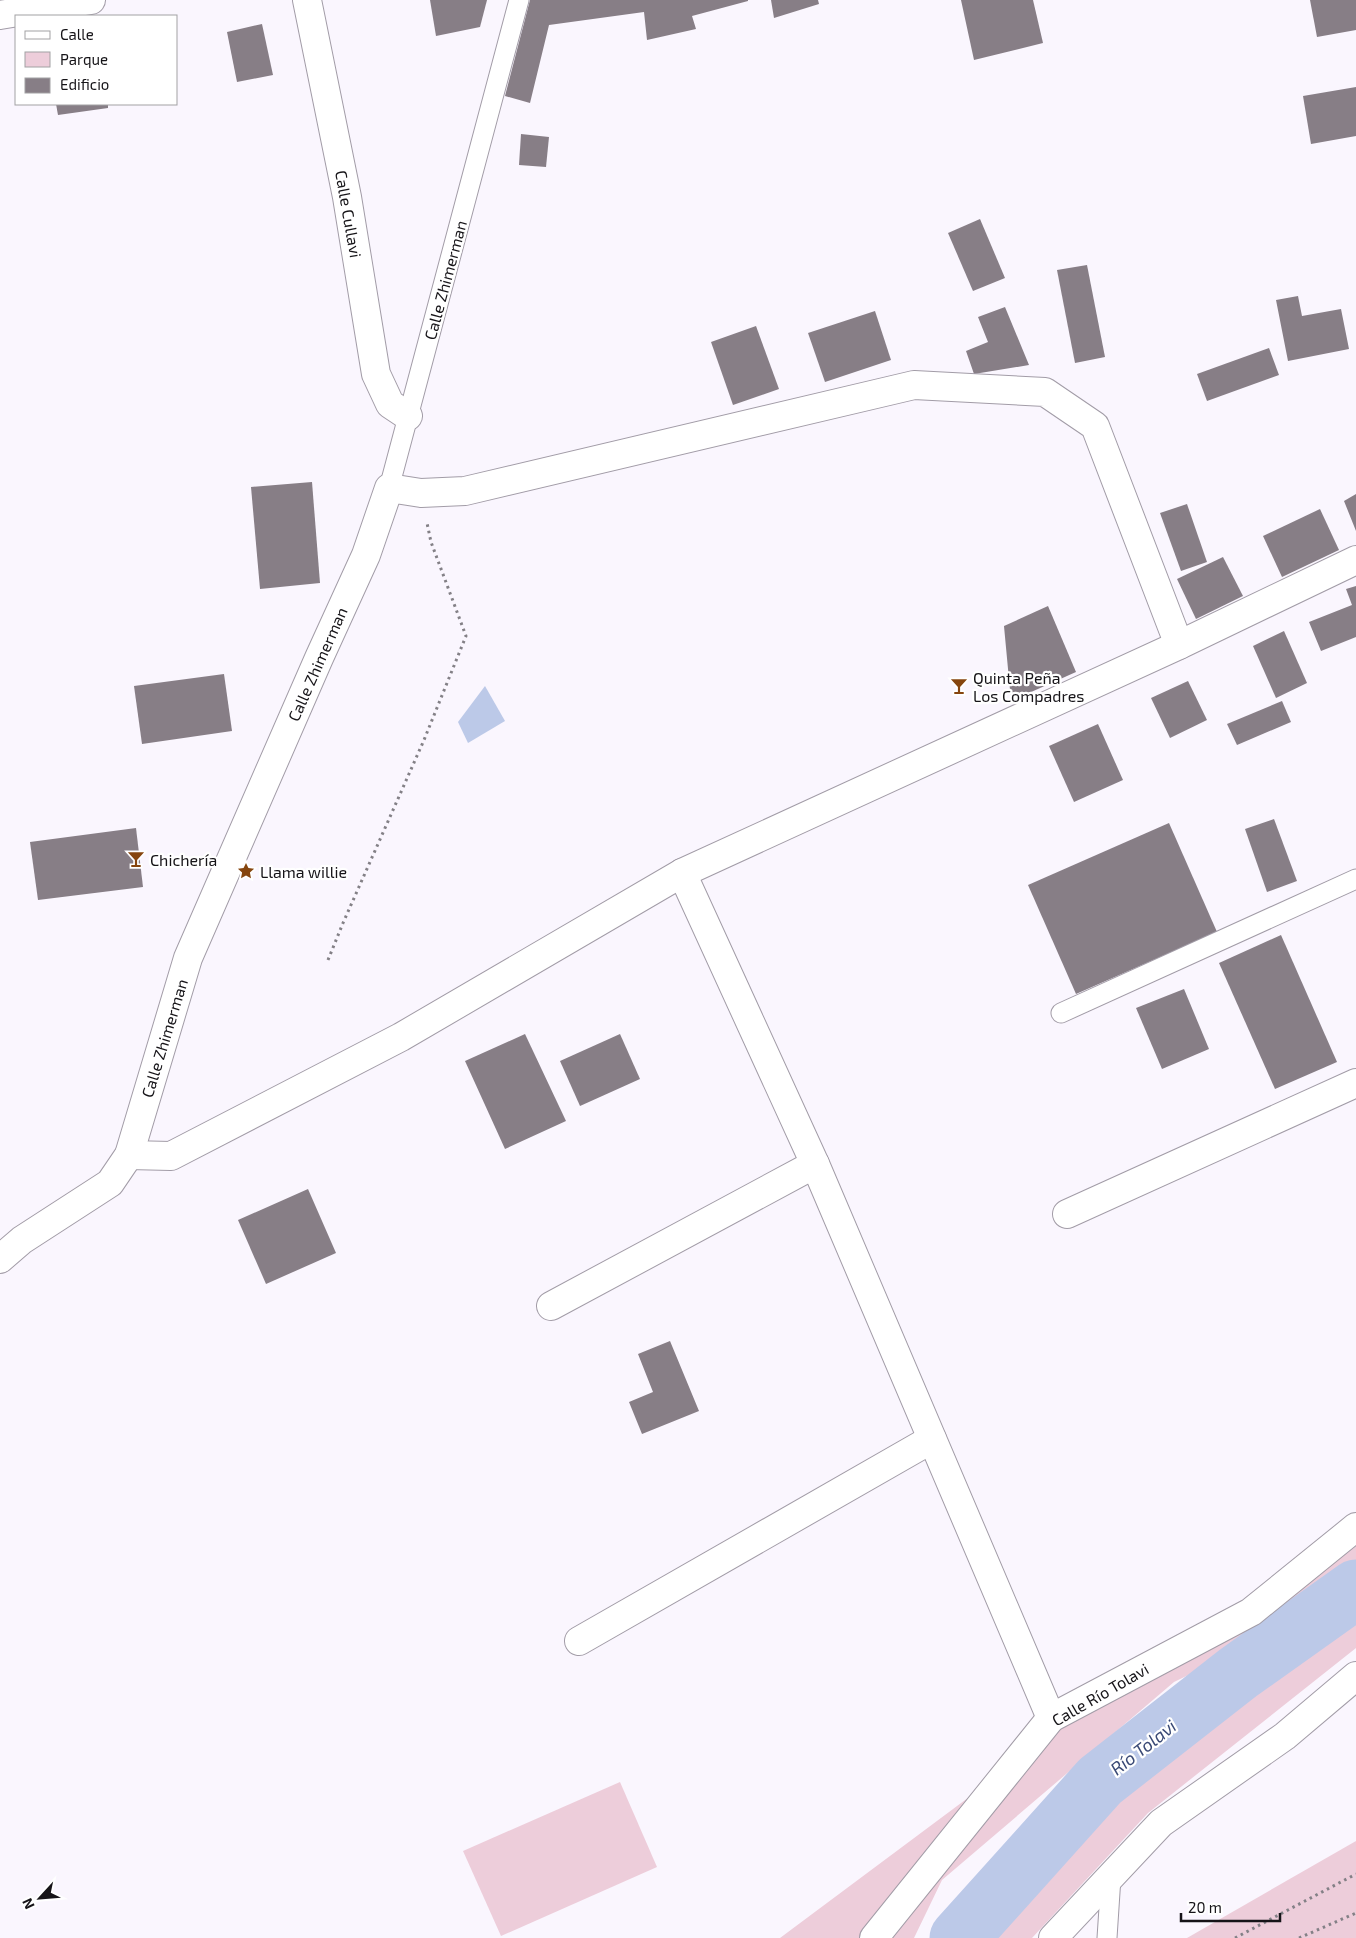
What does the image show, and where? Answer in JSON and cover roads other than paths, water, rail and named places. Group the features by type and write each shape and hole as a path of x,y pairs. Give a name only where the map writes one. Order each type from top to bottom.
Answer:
{"street":[{"path":"0,15 91,0"},
{"name":"Calle Cullavi","path":"307,0 347,197 376,374 390,404 408,416"},
{"path":"389,488 421,493 465,492 914,385 1045,392 1096,426 1179,645"},
{"name":"Calle Zhimerman","path":"0,1259 22,1240 110,1183 129,1155 188,958 366,555 389,488"},
{"path":"129,1155 171,1156 180,1152 401,1037 682,873 1179,645 1356,560"},
{"path":"682,873 815,1164 1052,1718"},
{"path":"1067,1214 1356,1083"},
{"path":"551,1306 815,1164"},
{"path":"579,1641 932,1439"},
{"name":"Calle Río Tolavi","path":"874,1938 1052,1718 1251,1612 1356,1527"},
{"path":"1054,1938 1162,1823 1285,1736 1356,1676"}],"lane":[{"name":"Calle Zhimerman","path":"389,488 520,0"},
{"path":"1061,1013 1356,878"},
{"path":"1107,1938 1111,1877"}],"water":[{"path":"485,686 505,721 468,743 458,722"}],"waterway":[{"name":"Río Tolavi","path":"959,1938 1100,1781 1238,1673 1356,1589"}],"place":[{"name":"Quinta Peña Los Compadres","path":"959,686"},
{"name":"Chichería","path":"136,859"},
{"name":"Llama willie","path":"246,871"}]}
